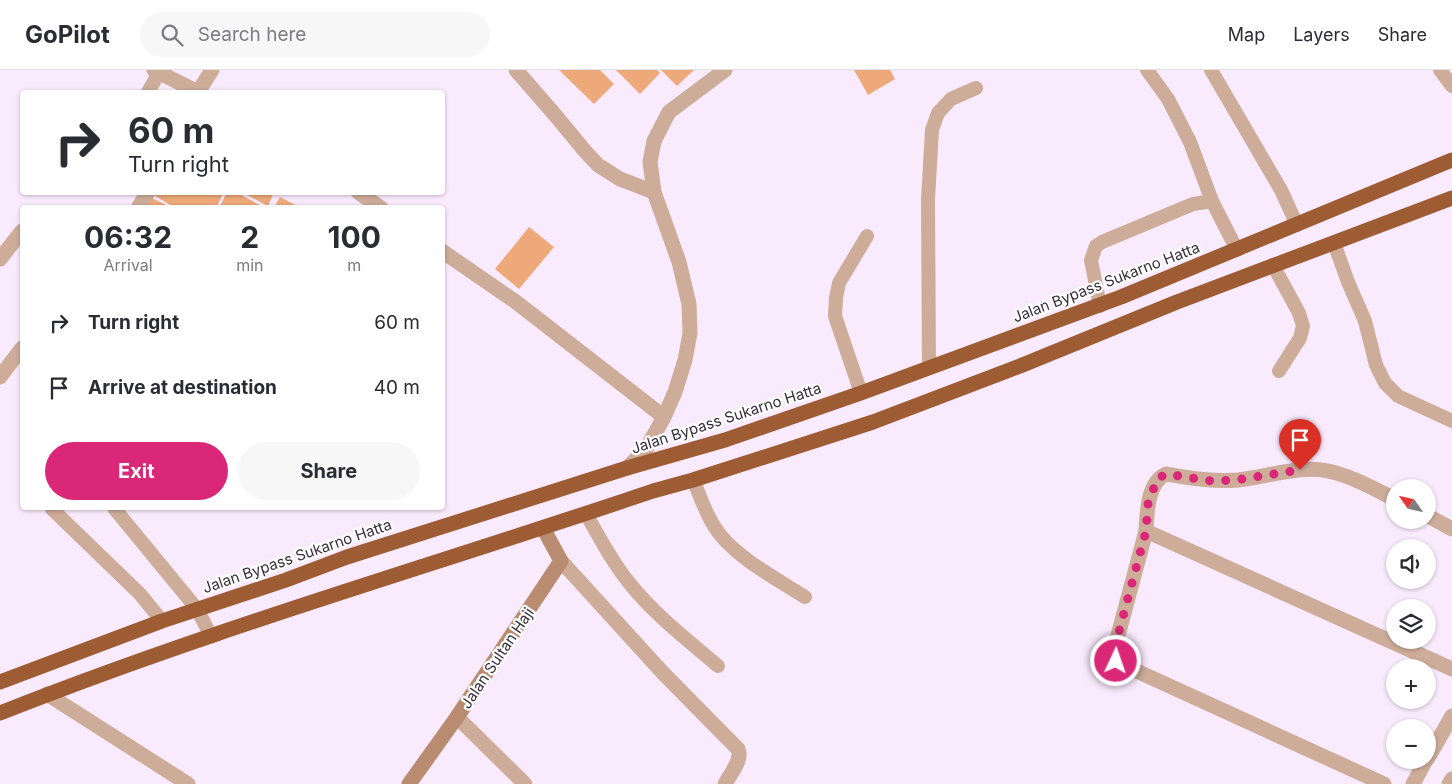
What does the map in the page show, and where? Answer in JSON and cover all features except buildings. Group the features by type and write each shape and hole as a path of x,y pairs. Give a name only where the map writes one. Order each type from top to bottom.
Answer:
{"highway":[{"name":"Jalan Bypass Sukarno Hatta","path":"0,682 197,609 286,580 347,557 627,468 725,440 861,393 1100,306 1452,160"},
{"path":"0,713 47,694 211,636 653,491 873,422 1020,366 1273,265 1452,198"}],"street":[{"path":"199,90 212,70"},
{"path":"516,70 598,165 620,179 654,192"},
{"path":"627,468 646,449 664,417 675,392 685,360 690,333 689,304 679,262 654,192 650,162 654,141 669,112 726,70"},
{"path":"156,72 194,90"},
{"path":"362,195 376,205"},
{"path":"0,259 20,234"},
{"path":"445,253 516,302 664,417"},
{"path":"0,377 20,351"},
{"path":"1384,784 1116,661 1113,654 1146,531 1148,509 1157,479 1166,474 1212,481 1236,480 1300,470 1328,471 1355,480 1386,496"},
{"path":"1436,520 1452,529"},
{"path":"543,528 561,561 664,673 738,749 740,755 725,784"},
{"path":"1146,531 1452,669"},
{"name":"Jalan Sultan Haji","path":"409,784 457,717 561,561"},
{"path":"47,694 188,784"},
{"path":"1436,744 1452,716"},
{"path":"457,717 525,784"},
{"path":"1413,784 1421,769"},
{"path":"1449,784 1452,779"}],"lane":[{"path":"1147,70 1168,100 1190,142 1212,201 1237,250"},
{"path":"1211,70 1281,190 1297,225"},
{"path":"1440,70 1452,86"},
{"path":"149,90 156,72"},
{"path":"929,368 928,199 932,130 938,113 951,99 976,88"},
{"path":"1100,306 1091,260 1096,246 1193,204 1212,201"},
{"path":"861,393 835,316 836,298 840,283 867,236"},
{"path":"1334,243 1348,282 1366,321 1376,365 1385,383 1398,396 1452,421"},
{"path":"1273,265 1299,313 1303,326 1300,338 1279,371"},
{"path":"693,480 714,526 722,537 745,558 805,597"},
{"path":"53,510 140,594 162,622"},
{"path":"116,510 197,609 211,636"},
{"path":"586,514 631,586 659,615 718,666"}],"route":[{"path":"1116,661 1113,654 1146,531 1148,504 1157,479 1166,474 1212,481 1236,480 1300,470"}]}
